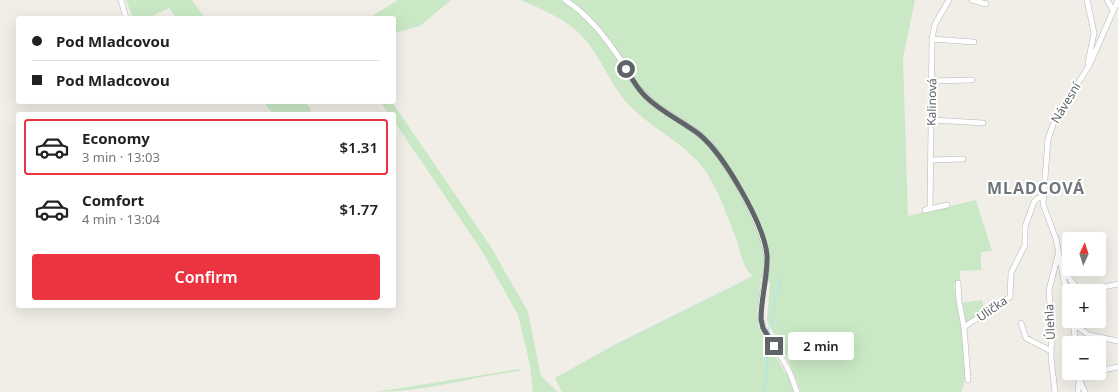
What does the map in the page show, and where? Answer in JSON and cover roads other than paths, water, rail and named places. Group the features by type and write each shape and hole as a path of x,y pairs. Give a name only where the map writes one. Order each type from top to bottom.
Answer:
{"street":[{"path":"121,0 125,16"},
{"path":"564,0 582,12 597,27 644,95 701,136 726,165 755,218 766,247 767,266 761,319 767,336 788,368 797,392"},
{"name":"Kalinová","path":"947,205 927,210 931,160 932,39 935,24 949,0"},
{"path":"972,0 986,4"},
{"path":"1087,0 1094,33 1088,62 1089,66"},
{"path":"1107,0 1113,10"},
{"name":"Návesní","path":"1064,284 1054,232 1044,209 1048,139 1052,125 1089,66 1118,0"},
{"path":"932,39 974,42"},
{"path":"932,80 972,80"},
{"path":"932,120 983,123"},
{"path":"931,160 963,159"},
{"name":"Ulička","path":"968,380 964,327 1010,297 1010,273 1024,246 1025,227 1034,202 1038,198 1044,197"},
{"name":"Úlehla","path":"1055,392 1051,351 1052,333 1049,290 1058,253"},
{"path":"1060,267 1073,284"},
{"path":"958,283 959,301 964,327"},
{"path":"1106,287 1118,284"},
{"path":"1021,323 1026,338 1051,351"},
{"path":"1080,328 1088,335 1118,341"},
{"path":"1106,370 1118,367"},
{"path":"1078,392 1080,381"},
{"path":"1080,381 1085,392"}],"waterway":[{"path":"771,337 768,329 773,322 774,300 781,279"},
{"path":"764,392 770,344"}],"district":[{"name":"MLADCOVÁ","path":"1036,188"}]}
